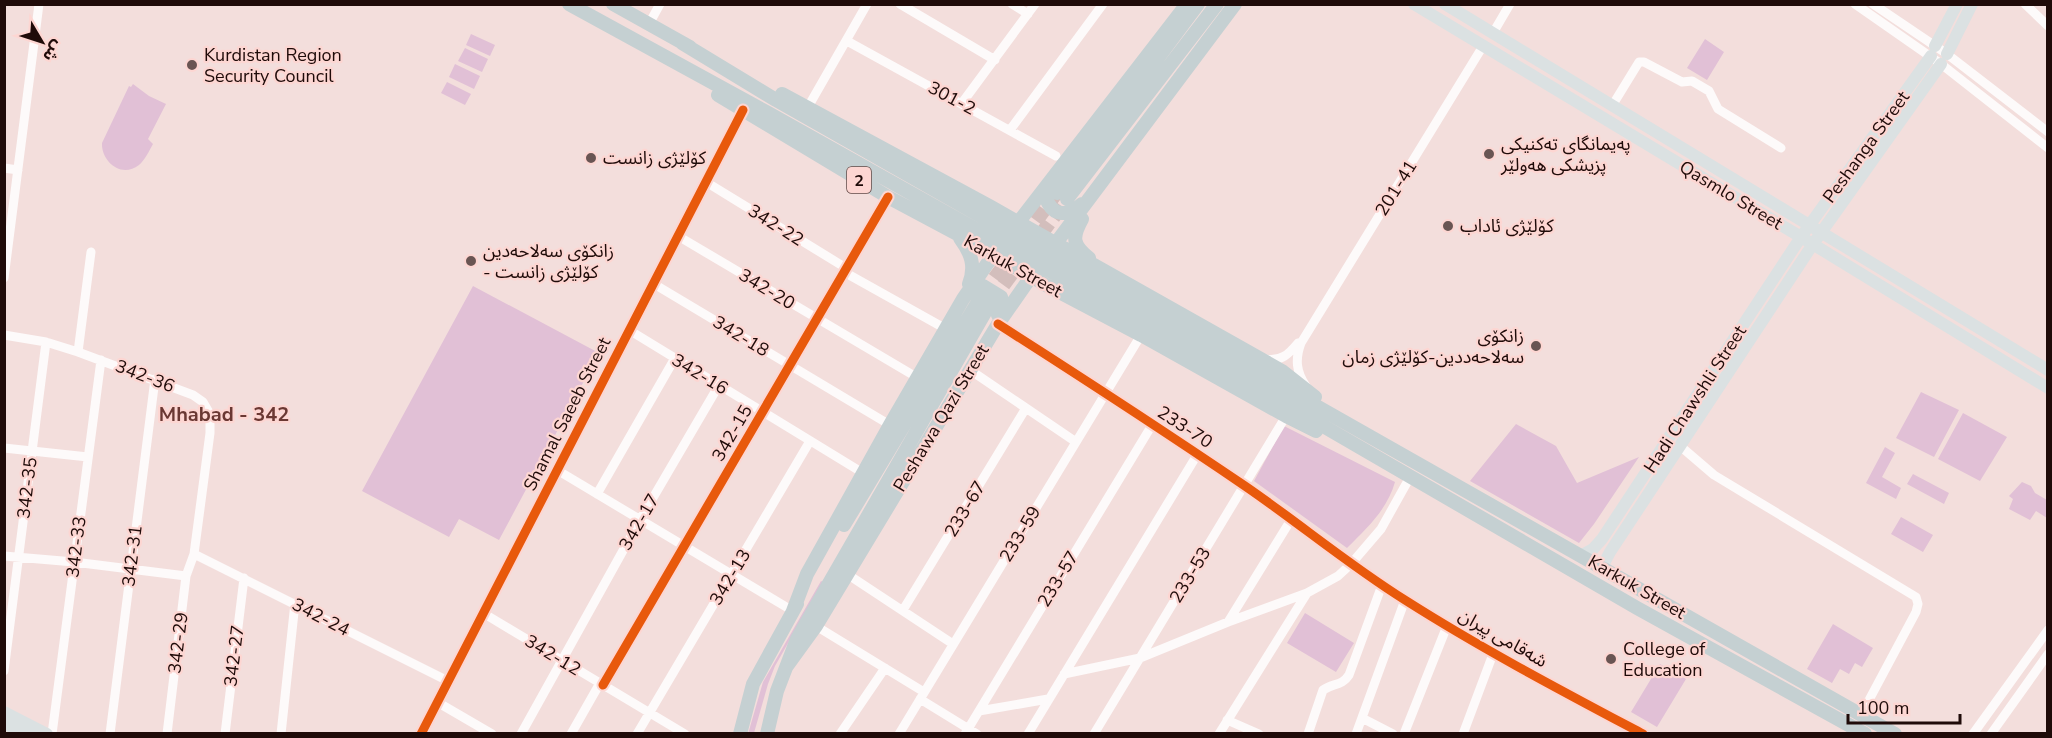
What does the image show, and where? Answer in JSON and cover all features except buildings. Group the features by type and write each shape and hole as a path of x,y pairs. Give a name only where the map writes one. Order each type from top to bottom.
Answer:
{"highway":[{"name":"Karkuk Street","path":"569,4 1226,362"},
{"name":"Karkuk Street","path":"613,4 1375,448 1582,555 1895,734"},
{"name":"Peshawa Qazi Street","path":"1057,192 1198,4"},
{"name":"Peshawa Qazi Street","path":"793,611 807,573 977,277 999,253 1032,204 1057,192 1217,4"},
{"path":"1030,273 1050,245 1068,228 1097,190 1235,4"},
{"path":"1097,190 1072,212 1065,214 1054,210 1047,202 1047,191 1060,159 1187,5"},
{"name":"Karkuk Street","path":"682,43 808,107 991,207 1019,225"},
{"name":"Karkuk Street","path":"666,57 696,82 888,197 978,245 999,253 1047,285 1286,416 1331,438 1375,448"},
{"path":"991,207 1021,206 1057,192 1060,159"},
{"path":"938,224 946,228 959,228 971,219 974,212 971,201 956,188"},
{"path":"1097,190 1076,230 1075,237 1079,251 1100,268"},
{"path":"1019,225 1050,245"},
{"path":"1019,225 1030,273"},
{"path":"954,232 968,249 973,265 971,278 959,305"},
{"name":"Karkuk Street","path":"1050,245 1100,268 1282,371 1410,477 1637,608 1864,734"},
{"path":"1025,249 1050,245"},
{"name":"2","path":"999,253 1025,249"},
{"path":"1086,306 1079,299 1076,289 1079,279 1084,274 1098,271 1120,281"},
{"name":"Peshawa Qazi Street","path":"788,666 816,626 1030,273"},
{"path":"1015,296 1033,284 1047,285"},
{"path":"959,305 978,286 986,288 1002,300 1002,306 972,367"},
{"name":"Peshawa Qazi Street","path":"740,734 753,684 793,611 986,299 797,639 777,692 766,734"}],"main road":[{"name":"Qasmlo Street","path":"1414,4 2048,388"},
{"name":"Qasmlo Street","path":"1445,4 2048,370"},
{"name":"Peshanga Street","path":"1801,237 1939,55 1957,4"},
{"name":"Peshanga Street","path":"1813,244 1972,4"},
{"path":"1574,102 1583,88"},
{"name":"Hadi Chawshli Street","path":"1582,555 1598,544 1801,237"},
{"name":"Hadi Chawshli Street","path":"1602,567 1679,445 1813,244"},
{"path":"1694,400 1698,405 1706,406"},
{"path":"1683,416 1689,416 1695,422"},
{"path":"1598,544 1603,550 1610,552"},
{"path":"4,712 47,734"},
{"path":"4,723 24,734"}],"street":[{"path":"4,278 8,228 18,170 39,4"},
{"path":"649,24 660,4"},
{"path":"808,107 867,4"},
{"path":"900,4 995,60"},
{"path":"1012,4 1028,14"},
{"path":"962,104 1035,4"},
{"path":"1011,130 1103,4"},
{"path":"1493,33 1510,4"},
{"path":"1855,4 1939,55 2048,148"},
{"path":"1873,4 1939,55 2048,132"},
{"path":"2025,4 2048,26"},
{"name":"301-2","path":"847,41 1060,159"},
{"name":"201-41","path":"1318,400 1304,382 1297,368 1298,353 1309,329 1483,46"},
{"path":"1612,106 1639,62 1644,62 1682,82 1692,81 1709,91 1718,109 1781,148"},
{"name":"Shamal Saeeb Street","path":"421,734 743,110"},
{"path":"4,168 18,170"},
{"name":"342-22","path":"706,182 845,270 946,329"},
{"name":"342-15","path":"571,734 685,546 888,197"},
{"name":"342-20","path":"678,236 918,378"},
{"path":"78,352 91,252"},
{"name":"342-18","path":"654,284 890,425"},
{"name":"233-70","path":"998,324 1244,485 1292,518 1351,564"},
{"name":"201-41","path":"1254,356 1271,360 1282,359 1309,329"},
{"name":"342-16","path":"629,330 863,473"},
{"name":"342-36","path":"4,335 45,342 78,352 155,379 199,398 210,414 210,433 194,554"},
{"name":"233-59","path":"899,734 1141,335"},
{"name":"342-35","path":"4,671 45,342"},
{"path":"597,494 675,358"},
{"name":"342-33","path":"52,734 101,360"},
{"path":"972,367 1076,442"},
{"name":"342-31","path":"110,734 155,379"},
{"name":"342-17","path":"521,734 640,520 719,385"},
{"name":"233-67","path":"903,610 1026,408"},
{"name":"233-53","path":"1094,734 1286,416"},
{"name":"233-57","path":"970,732 979,711 1152,425"},
{"name":"342-13","path":"637,734 810,441"},
{"path":"1679,445 1714,475 1916,597 1918,604 1916,612 1861,715"},
{"path":"4,448 88,457"},
{"path":"1028,734 1197,455"},
{"path":"557,470 793,611"},
{"path":"1064,674 1140,658 1306,593 1338,576 1381,529 1410,477"},
{"path":"1228,622 1292,518"},
{"name":"342-29","path":"167,734 186,576 194,554"},
{"name":"342-24","path":"194,554 448,681"},
{"path":"4,556 186,576"},
{"name":"شەقامی پیران","path":"1351,564 1493,654 1643,734"},
{"path":"847,574 953,644"},
{"name":"342-27","path":"225,734 244,578"},
{"path":"1308,734 1323,690 1328,686 1341,684 1349,675 1382,585"},
{"path":"1219,734 1306,593"},
{"path":"1356,734 1405,600"},
{"path":"280,734 295,603"},
{"name":"342-12","path":"483,613 685,734"},
{"path":"816,626 885,668 970,732"},
{"path":"1404,734 1447,626"},
{"path":"1973,734 2048,630"},
{"path":"1463,734 1493,654"},
{"path":"1991,734 2044,666 2048,654"},
{"path":"840,734 885,668"},
{"path":"979,711 1048,699"},
{"path":"437,702 492,734"},
{"path":"1362,718 1393,734"},
{"path":"1227,720 1259,734"},
{"path":"470,734 475,724"}],"shaded area":[{"path":"471,34 495,45 490,56 466,45"},
{"path":"1705,39 1724,52 1707,80 1687,68"},
{"path":"465,48 488,59 482,72 458,61"},
{"path":"455,64 480,76 474,89 449,77"},
{"path":"447,82 471,94 465,105 441,93"},
{"path":"133,84 149,96 166,104 148,139 153,144 147,155 139,165 125,170 109,162 102,143 129,86"},
{"path":"473,286 599,353 499,540 459,519 449,537 362,491"},
{"path":"1921,392 1959,410 1934,457 1896,438"},
{"path":"1963,413 2007,437 1980,481 1938,459"},
{"path":"1516,424 1556,446 1577,483 1639,457 1579,543 1470,481"},
{"path":"1284,426 1395,482 1382,510 1347,548 1254,481"},
{"path":"1885,447 1895,453 1882,477 1901,488 1896,499 1866,483"},
{"path":"1913,474 1949,493 1944,504 1907,484"},
{"path":"2022,482 2031,486 2035,493 2047,500 2047,518 2036,511 2030,520 2009,509 2013,499 2009,496"},
{"path":"1901,517 1933,535 1923,552 1891,534"},
{"path":"821,581 823,582 775,666 754,733 748,734 763,682"},
{"path":"1305,613 1354,643 1336,672 1287,643"},
{"path":"1833,624 1873,648 1862,667 1855,663 1849,674 1840,669 1832,683 1807,669"},
{"path":"1660,664 1686,679 1657,727 1631,712"}],"tunnel":[{"path":"1024,238 1055,195"},
{"path":"991,302 1067,199"},
{"path":"982,295 1013,253"}],"cycle path":[{"path":"421,734 743,110"},
{"path":"603,685 888,197"},
{"path":"998,324 1245,486 1364,573 1405,600 1493,653 1643,734"}],"place":[{"name":"Kurdistan Region Security Council","path":"192,65"},
{"name":"پەیمانگای تەکنیکی پزیشکی هەولێر","path":"1489,154"},
{"name":"کۆلێژی زانست","path":"591,158"},
{"name":"کۆلێژی ئاداب","path":"1448,226"},
{"name":"زانکۆی سەلاحەدین - کۆلێژی زانست","path":"471,261"},
{"name":"زانکۆی سەلاحەددین-کۆلێژی زمان","path":"1536,346"},
{"name":"College of Education","path":"1611,659"}],"district":[{"name":"Mhabad - 342","path":"224,414"}]}
